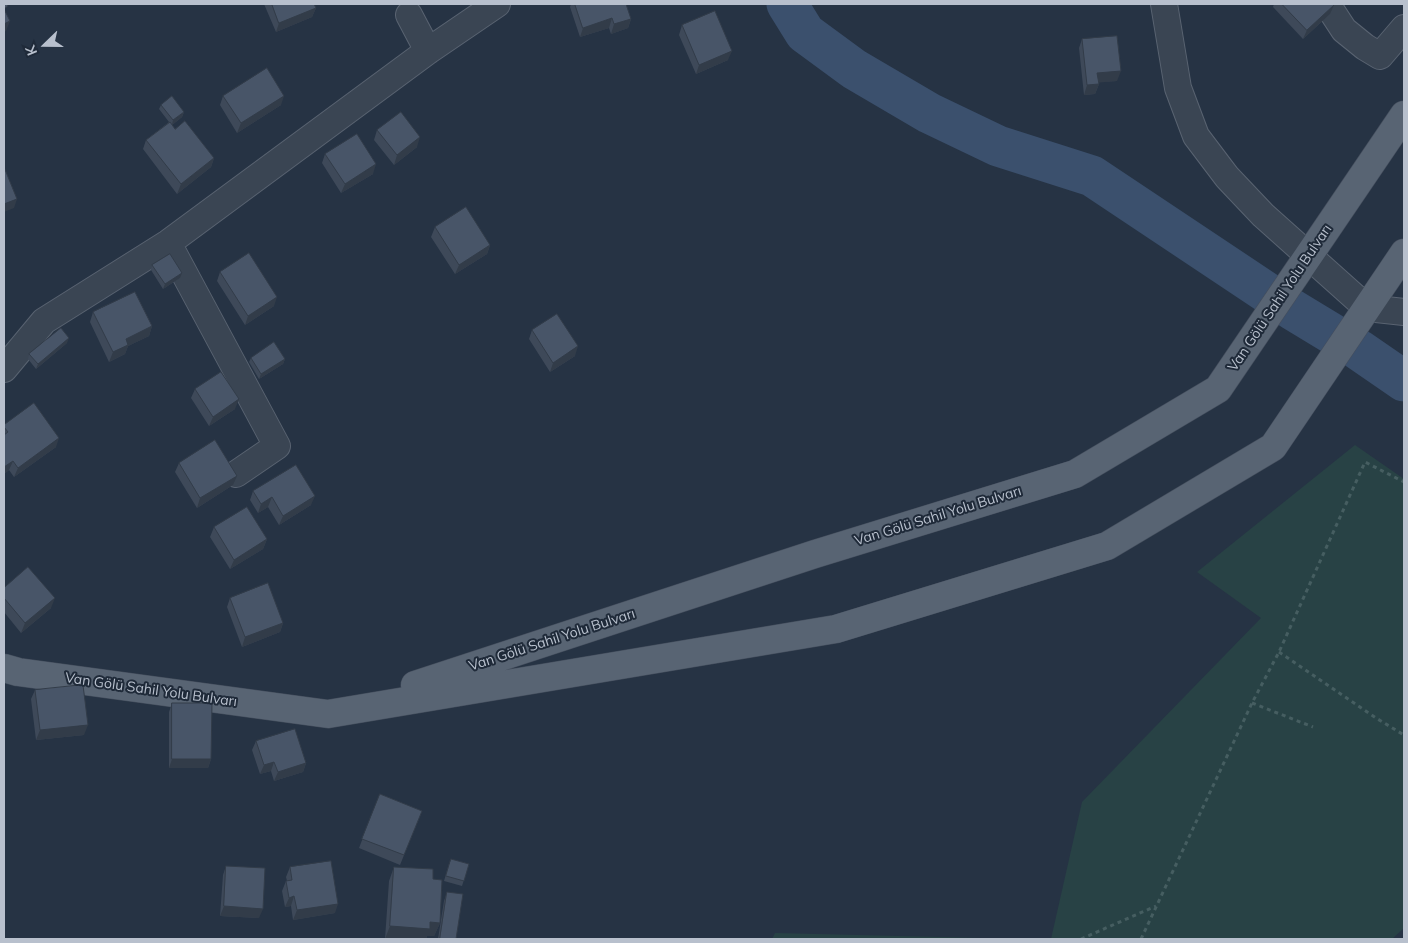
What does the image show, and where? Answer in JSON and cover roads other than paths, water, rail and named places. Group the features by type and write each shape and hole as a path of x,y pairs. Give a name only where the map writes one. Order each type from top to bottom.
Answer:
{"main road":[{"name":"Van Gölü Sahil Yolu Bulvarı","path":"328,714 815,554 1075,474 1218,389 1404,114"},
{"name":"Van Gölü Sahil Yolu Bulvarı","path":"4,668 28,673 328,714 836,629 1107,546 1273,447 1404,253"}],"street":[{"path":"4,369 44,321 168,243 428,51 497,4"},
{"path":"1164,4 1178,88 1196,136 1228,177 1257,208 1367,308 1404,312"},
{"path":"1327,4 1344,30 1380,56 1404,28"},
{"path":"409,15 428,51"},
{"path":"168,243 277,446 236,474"}],"waterway":[{"path":"787,4 805,33 854,69 929,113 998,146 1092,176 1293,310 1359,350 1404,381"}]}
